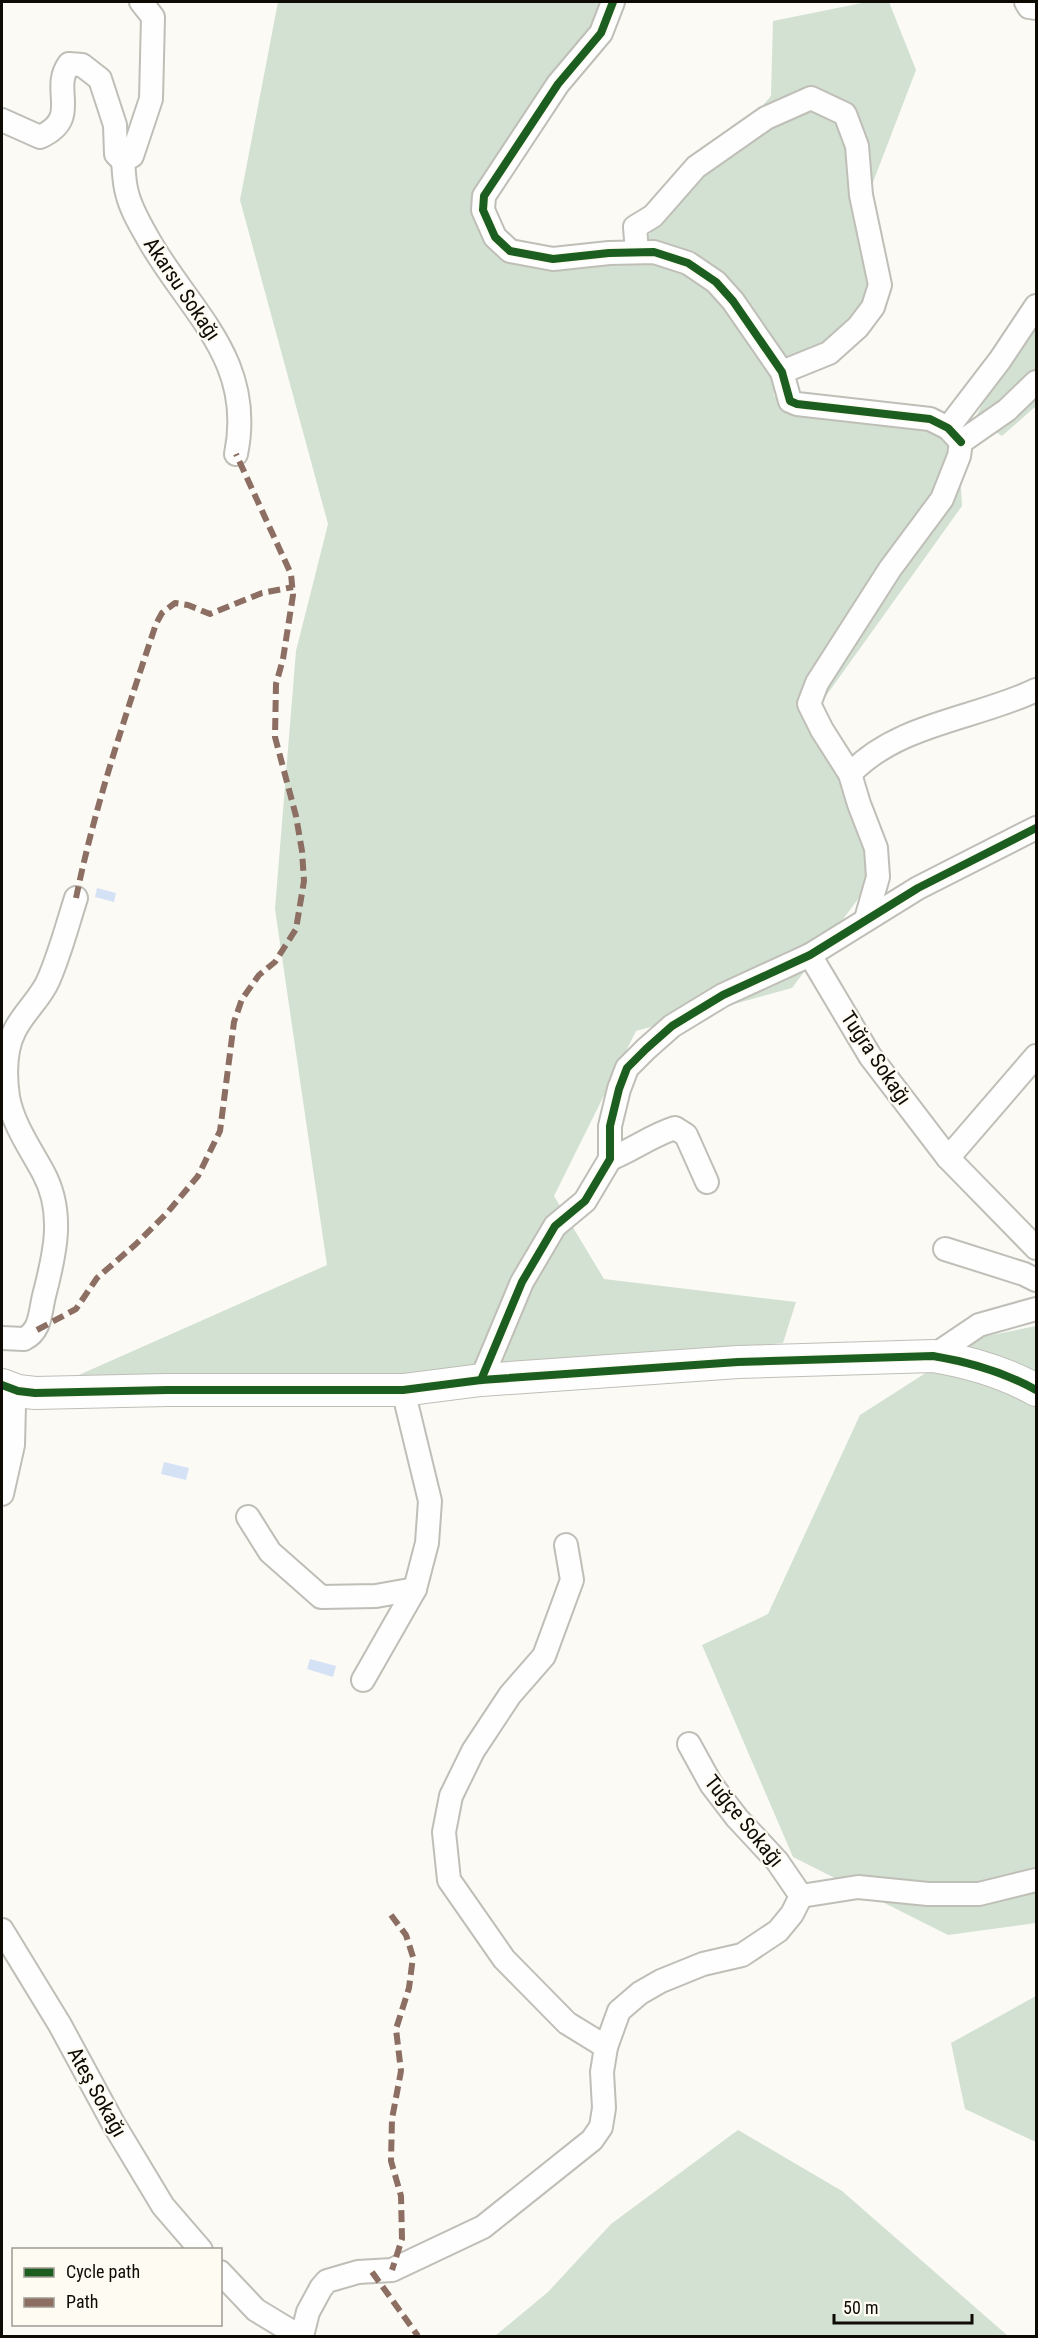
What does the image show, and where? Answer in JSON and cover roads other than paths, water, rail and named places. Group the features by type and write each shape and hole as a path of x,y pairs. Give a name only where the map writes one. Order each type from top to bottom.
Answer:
{"street":[{"path":"123,161 132,156 151,99 153,17 141,2"},
{"path":"613,2 602,33 558,84 484,196 483,210 495,237 510,251 553,259 654,252 688,263 716,282 733,301 782,372 790,401 797,404 930,419 955,435"},
{"path":"1026,2 1029,7 1036,8"},
{"name":"Akarsu Sokağı","path":"2,120 39,137 54,130 64,111 65,70 69,64 82,65 100,79 115,125 116,154 123,161 127,192 137,220 170,276 212,330 224,354 236,389 240,417 236,454"},
{"path":"637,252 635,227 653,216 696,167 766,118 811,98 845,114 857,146 861,195 880,285 873,307 851,333 829,353 782,372"},
{"path":"866,919 878,877 876,848 850,774 822,730 809,704 817,682 890,569 942,499 959,456 955,435 1036,306"},
{"path":"955,435 1006,410 1036,382"},
{"path":"850,774 865,759 908,736 1036,690"},
{"path":"481,1380 522,1282 555,1226 585,1201 610,1158 610,1126 619,1089 627,1068 646,1049 672,1026 706,1005 810,955 918,888 1036,828"},
{"path":"2,1338 24,1339 37,1330 54,1256 57,1224 55,1207 45,1175 14,1118 7,1089 7,1062 15,1029 38,1000 52,971 76,898"},
{"name":"Tuğra Sokağı","path":"810,955 870,1056 948,1158 1036,1248"},
{"path":"948,1158 1036,1056"},
{"path":"610,1158 634,1149 658,1133 675,1128 686,1135 707,1182"},
{"path":"945,1249 1024,1274 1036,1280"},
{"path":"933,1356 978,1324 1036,1309"},
{"path":"2,1494 13,1445 9,1401 35,1393 167,1390 403,1390 481,1380 738,1362 933,1356 962,1361 992,1370 1036,1390"},
{"path":"363,1680 415,1589 427,1543 430,1501 403,1390"},
{"path":"248,1517 270,1552 321,1597 376,1596 415,1589"},
{"path":"566,1545 572,1580 544,1656 510,1695 473,1752 451,1796 444,1832 449,1880 504,1959 567,2023 606,2046"},
{"name":"Tuğçe Sokağı","path":"689,1744 711,1784 737,1818 777,1861 801,1896"},
{"path":"222,2274 256,2310 301,2337 308,2312 327,2281 358,2272 392,2270 483,2227 592,2140 601,2127 604,2108 602,2072 606,2046 618,2011 640,1993 661,1981 703,1964 742,1955 778,1931 792,1914 801,1896 858,1887 928,1894 979,1894 1036,1880"},
{"name":"Ateş Sokağı","path":"2,1930 60,2025 113,2123 163,2206 199,2248"}],"water":[{"path":"97,888 116,893 114,902 95,897"},
{"path":"164,1462 189,1468 186,1480 161,1474"},
{"path":"310,1659 336,1666 333,1677 307,1669"}]}
